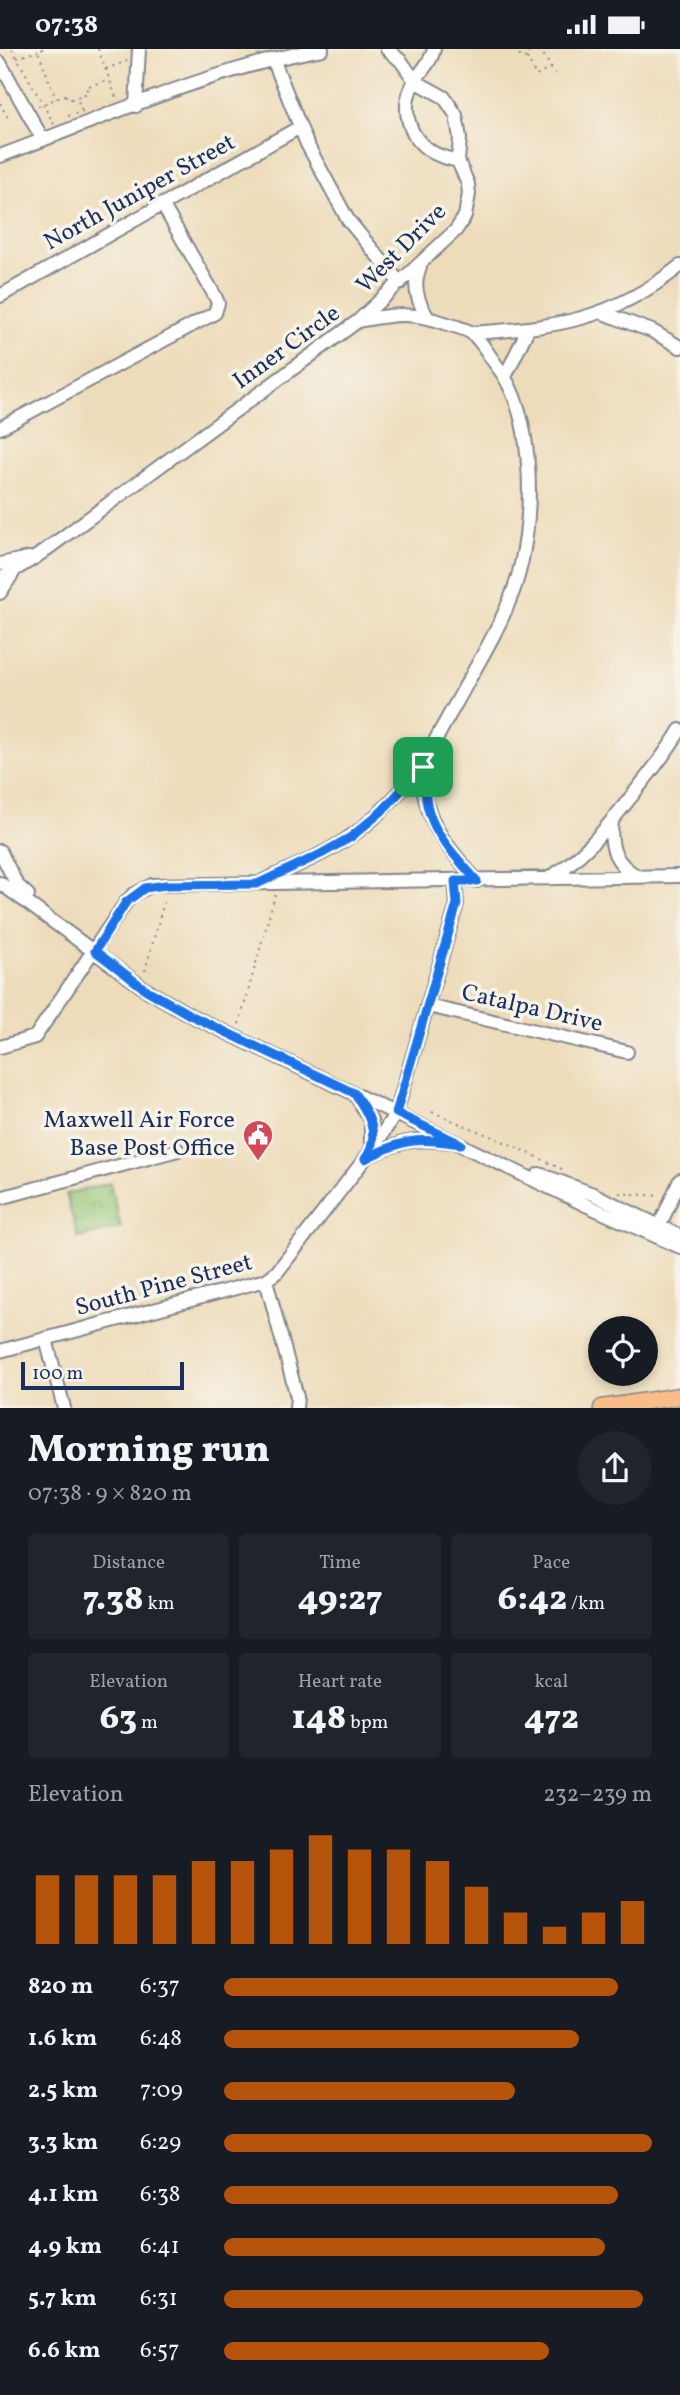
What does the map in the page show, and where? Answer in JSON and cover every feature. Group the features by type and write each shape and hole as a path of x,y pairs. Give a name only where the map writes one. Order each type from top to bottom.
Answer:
{"main road":[{"path":"602,1408 680,1396"}],"street":[{"path":"136,106 139,49"},
{"path":"0,156 221,74 322,49"},
{"name":"West Drive","path":"358,321 456,230 465,216 468,184 458,161 460,138 456,115 438,91 415,81 401,61 387,49"},
{"path":"435,49 427,68 415,81 407,99 406,110 414,134 421,143 435,154 458,161"},
{"path":"274,59 300,127 348,220 400,283"},
{"path":"0,63 43,140"},
{"name":"North Juniper Street","path":"0,296 300,127"},
{"path":"0,428 215,313 218,303 215,296 162,204"},
{"path":"424,261 416,281 419,304 427,316"},
{"path":"471,333 528,329 603,313 646,291 680,266"},
{"path":"603,313 652,331 680,347"},
{"name":"Inner Circle","path":"0,579 36,557 358,321 398,314 427,316 471,333"},
{"path":"505,377 528,329"},
{"path":"257,884 351,837 382,811 423,767 501,621 515,585 523,553 528,506 527,458 522,422 505,377 471,333"},
{"path":"0,564 36,557"},
{"path":"0,593 14,572"},
{"path":"547,880 572,864 599,837 663,757 680,730"},
{"path":"423,767 432,822 444,843 477,881"},
{"path":"612,820 610,837 615,856 628,871 639,877"},
{"path":"0,851 17,885 30,896 43,915"},
{"path":"0,1047 35,1037 126,902 152,885 680,876"},
{"name":"South Pine Street","path":"0,1351 272,1277 368,1155 396,1113 457,904 455,881"},
{"path":"0,883 145,989 190,1015 588,1206 680,1247"},
{"name":"Catalpa Drive","path":"428,1006 627,1052"},
{"path":"354,1093 371,1121 368,1155 404,1141 422,1139 461,1144 593,1194 680,1236"},
{"path":"0,1198 178,1150"},
{"path":"659,1227 680,1180"},
{"path":"266,1280 297,1397 296,1408"},
{"path":"46,1339 64,1408"}],"path":[{"path":"12,49 55,126"},
{"path":"17,58 43,49"},
{"path":"98,49 118,103"},
{"path":"519,56 520,49"},
{"path":"540,49 555,74"},
{"path":"530,50 527,58 536,76 551,68"},
{"path":"38,51 56,99"},
{"path":"519,56 521,59 527,58"},
{"path":"512,59 519,56"},
{"path":"105,69 130,60"},
{"path":"27,112 67,95 68,100 88,93 86,87 109,79"},
{"path":"67,119 68,116 82,111 77,97"},
{"path":"0,103 9,120"},
{"path":"239,1024 275,895"},
{"path":"145,971 166,897"},
{"path":"432,1112 514,1146 574,1175"},
{"path":"611,1192 673,1197"}],"green space":[{"path":"110,1183 121,1227 78,1238 66,1194"}],"place":[{"name":"Maxwell Air Force Base Post Office","path":"258,1162"}],"route":[{"path":"423,767 428,811 432,822 444,843 477,881 455,881 457,904 396,1113 461,1144 422,1139 404,1141 365,1159 370,1151 372,1126 366,1109 354,1093 190,1015 145,989 95,951 126,902 145,888 152,885 257,884 351,837 382,811 423,767"}]}
